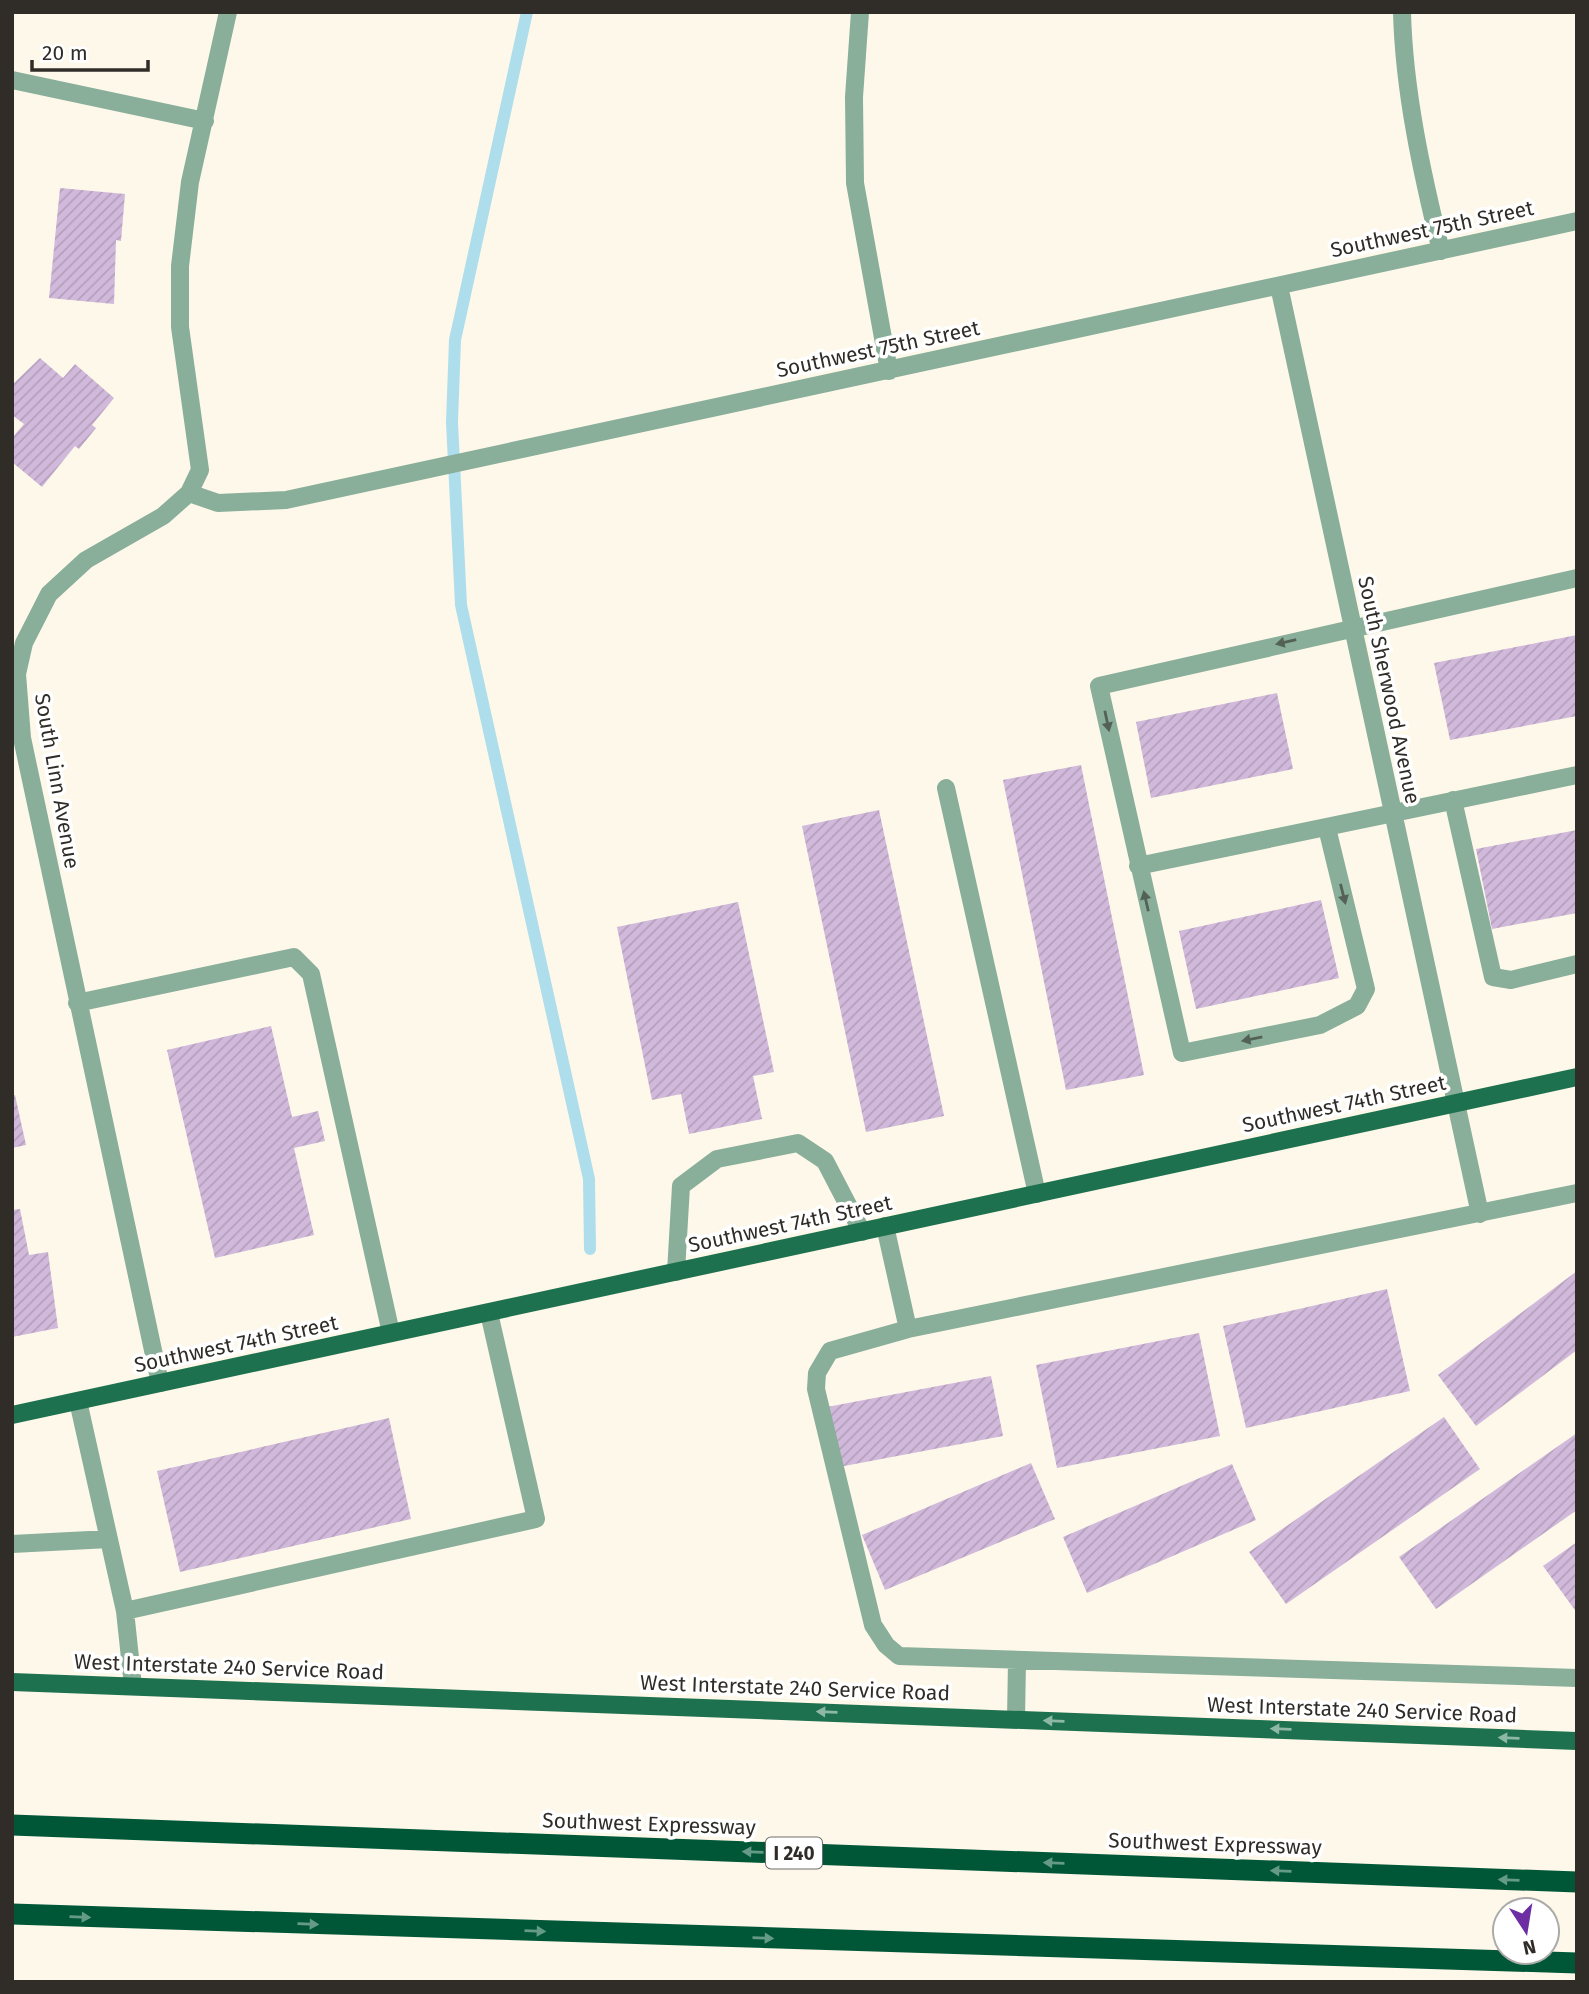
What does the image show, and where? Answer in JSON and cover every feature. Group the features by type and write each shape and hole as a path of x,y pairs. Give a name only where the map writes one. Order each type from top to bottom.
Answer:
{"highway":[{"name":"Southwest Expressway","path":"12,1825 1577,1882"},
{"path":"12,1914 1577,1963"}],"main road":[{"name":"Southwest 74th Street","path":"12,1415 1577,1077"},
{"name":"West Interstate 240 Service Road","path":"12,1682 1577,1741"}],"street":[{"name":"South Linn Avenue","path":"160,1383 22,738 17,674 34,619 56,587 86,560 163,516 189,493 200,471 180,327 180,266 190,182 228,12"},
{"path":"860,12 853,97 855,183 889,371"},
{"path":"1402,12 1412,104 1425,183 1441,251"},
{"path":"12,80 205,121"},
{"name":"Southwest 75th Street","path":"189,493 218,503 264,503 889,371 1577,221"},
{"name":"South Sherwood Avenue","path":"1279,286 1454,1104 1480,1214"},
{"path":"1327,828 1366,989 1357,1006 1320,1025 1182,1053 1138,866 1100,686 1352,626 1577,578"},
{"path":"1138,866 1577,775"},
{"path":"946,788 1037,1194"},
{"path":"1453,800 1493,977 1510,980 1577,964"},
{"path":"77,1003 294,957 312,974 391,1334"},
{"path":"676,1272 681,1186 717,1159 798,1143 825,1161 862,1232"},
{"path":"1577,1194 908,1329 830,1351 817,1373 816,1389 873,1625 886,1645 899,1656 1577,1678"},
{"path":"885,1226 908,1329"},
{"path":"125,1611 536,1519 489,1313"},
{"path":"78,1401 125,1611 133,1686"},
{"path":"12,1544 109,1539"},
{"path":"1016,1719 1017,1661"}],"building":[{"path":"60,188 125,194 121,241 116,240 114,304 49,298"},
{"path":"40,358 63,378 75,364 114,398 92,425 96,428 79,449 75,446 42,487 12,462 12,438 24,424 12,415 12,385"},
{"path":"1577,635 1577,716 1450,740 1434,663"},
{"path":"1277,693 1293,769 1151,798 1136,722"},
{"path":"1081,765 1144,1075 1066,1090 1003,780"},
{"path":"879,810 944,1116 866,1132 802,826"},
{"path":"1577,830 1577,913 1492,929 1476,849"},
{"path":"1321,900 1339,978 1196,1009 1179,931"},
{"path":"738,902 774,1072 753,1076 762,1119 689,1134 681,1094 652,1100 617,927"},
{"path":"271,1026 292,1117 318,1111 325,1141 294,1148 314,1235 215,1258 167,1050"},
{"path":"15,1095 26,1145 12,1148 12,1096"},
{"path":"20,1209 29,1255 48,1252 58,1328 12,1337 12,1210"},
{"path":"1577,1271 1577,1350 1476,1426 1438,1375"},
{"path":"1387,1289 1410,1391 1246,1428 1223,1326"},
{"path":"1199,1333 1220,1436 1057,1468 1036,1365"},
{"path":"991,1376 1003,1436 839,1467 827,1407"},
{"path":"1444,1417 1480,1469 1286,1604 1249,1552"},
{"path":"389,1418 411,1519 180,1572 157,1471"},
{"path":"1577,1433 1577,1510 1436,1609 1399,1557"},
{"path":"1031,1463 1055,1519 885,1590 862,1535"},
{"path":"1232,1464 1256,1520 1087,1593 1063,1537"},
{"path":"1577,1542 1577,1613 1543,1566"}],"waterway":[{"path":"527,12 455,340 452,422 461,605 589,1179 590,1249"}]}
